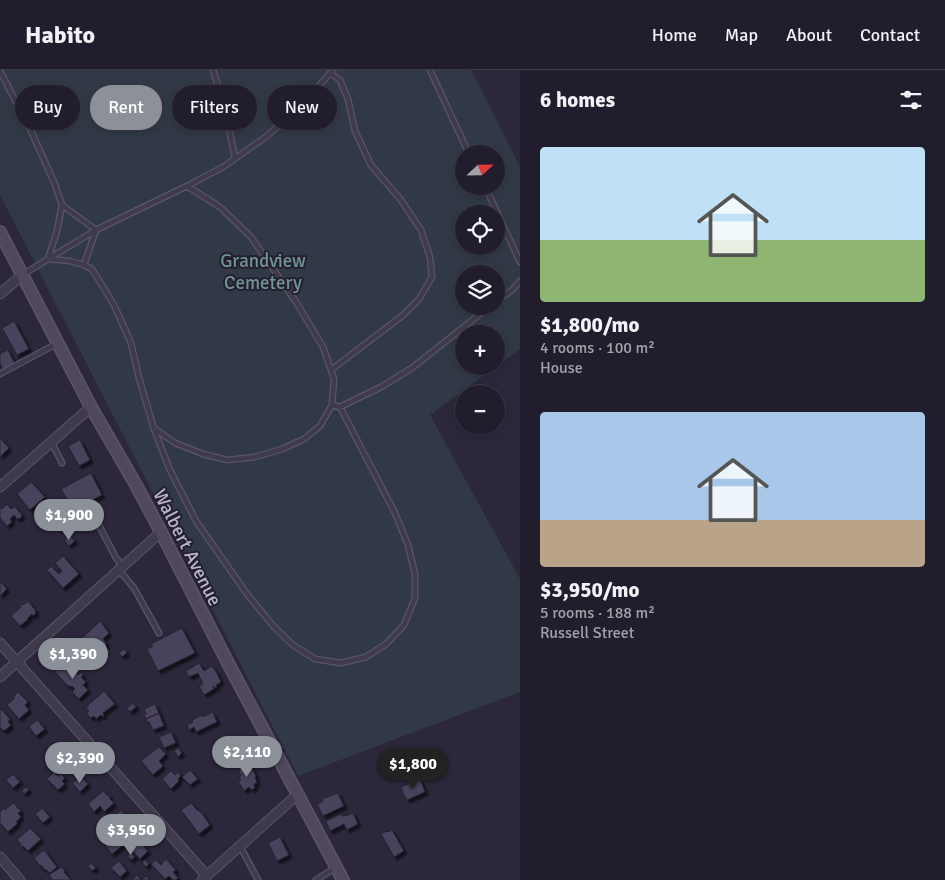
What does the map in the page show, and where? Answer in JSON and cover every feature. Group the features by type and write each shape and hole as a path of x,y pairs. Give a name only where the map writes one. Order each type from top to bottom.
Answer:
{"main road":[{"name":"Walbert Avenue","path":"0,232 91,407 161,532 343,880"}],"street":[{"path":"0,294 22,275"},
{"path":"0,487 91,407"},
{"path":"0,677 161,532"},
{"path":"0,642 204,878 298,794"},
{"path":"0,857 20,880"}],"lane":[{"path":"213,70 225,108 235,158"},
{"path":"430,70 465,145"},
{"path":"0,71 31,131 54,182 62,205 57,231 48,259"},
{"path":"22,275 96,230 187,186 223,166 268,136 303,104 332,71 340,80 348,99 355,131 371,165 401,200 421,230 430,257 432,277 419,299 402,316 331,370"},
{"path":"154,429 175,443 203,454 227,460 255,457 282,449 304,439 320,426 332,405 334,379 323,347 296,302 251,236 220,207 187,186"},
{"path":"488,195 520,262"},
{"path":"62,205 96,230"},
{"path":"84,265 96,230"},
{"path":"48,259 70,261 92,269 114,305 131,343 154,429 170,470 196,521 247,594 275,628 293,646 315,659 341,663 366,657 386,644 404,625 414,598 415,574 408,545 395,513 340,407"},
{"path":"505,295 520,281"},
{"path":"332,405 340,407 382,387 412,368 479,315"},
{"path":"0,374 58,343"},
{"path":"51,441 62,463"},
{"path":"91,510 121,568 159,633"},
{"path":"240,846 258,880"},
{"path":"316,880 336,867"}],"green space":[{"name":"Grandview Cemetery","path":"0,70 471,70 520,167 520,349 505,360 505,325 455,325 455,375 485,375 471,385 455,385 455,397 430,415 520,579 520,692 298,776 0,195"}],"building":[{"path":"14,321 29,349 17,355 2,328"},
{"path":"8,350 15,364 3,370 0,363 0,354"},
{"path":"0,438 9,448 0,457"},
{"path":"80,440 90,460 79,466 68,446"},
{"path":"91,473 102,495 73,510 61,489"},
{"path":"31,482 45,497 30,510 17,494"},
{"path":"7,504 11,509 15,507 22,515 20,519 17,519 14,515 10,519 12,522 7,526 0,518 0,508 2,509"},
{"path":"52,509 56,516 51,519 47,512"},
{"path":"70,536 75,541 69,546 64,540"},
{"path":"63,556 79,574 63,588 47,570 51,566 59,574 62,571 55,563"},
{"path":"0,581 7,589 0,596"},
{"path":"28,601 36,613 33,616 32,614 20,626 11,616 21,607 20,605"},
{"path":"100,621 109,633 103,639 107,644 101,649 97,644 85,655 76,644"},
{"path":"182,628 195,653 158,671 147,649 153,646 151,644"},
{"path":"124,649 127,653 122,657 119,653"},
{"path":"65,663 78,675 81,672 83,675 81,677 86,682 83,685 88,690 79,699 72,692 75,689 72,686 68,686 55,672"},
{"path":"199,663 204,671 212,666 221,682 216,685 217,687 215,688 214,686 214,689 204,695 199,686 203,684 198,673 189,677 186,671"},
{"path":"104,691 115,704 103,713 103,717 101,715 96,719 94,716 91,718 86,713 89,711 86,707"},
{"path":"18,692 28,702 25,705 29,710 19,719 7,705 15,698 13,697"},
{"path":"133,703 136,707 130,712 127,708"},
{"path":"155,704 159,713 146,719 144,709"},
{"path":"1,709 10,719 8,722 11,725 4,731 0,729"},
{"path":"213,712 217,722 196,732 194,727 189,730 187,725 193,722 192,720"},
{"path":"159,713 164,726 153,730 146,719"},
{"path":"37,720 45,729 36,736 29,727"},
{"path":"171,732 176,743 164,748 159,737"},
{"path":"62,741 67,746 69,744 71,746 69,748 73,753 65,760 66,763 64,765 62,762 53,768 46,760 49,758 46,756"},
{"path":"159,747 166,754 159,761 163,766 153,775 141,761"},
{"path":"178,748 182,753 178,757 174,751"},
{"path":"223,749 230,760 221,765 215,754"},
{"path":"400,754 405,769 389,775 383,761"},
{"path":"250,764 257,783 254,784 255,788 251,790 249,787 244,791 238,781 241,780 239,777 241,776 238,770"},
{"path":"190,770 198,779 190,785 182,777"},
{"path":"171,771 175,775 178,772 181,776 171,789 162,779"},
{"path":"54,772 58,776 61,774 65,778 62,781 65,784 58,790 47,779"},
{"path":"13,774 20,782 13,788 6,780"},
{"path":"81,776 88,784 80,792 72,783"},
{"path":"420,779 425,792 407,800 401,787"},
{"path":"26,787 29,790 24,794 22,791"},
{"path":"103,791 109,795 109,798 114,803 104,812 100,806 94,812 88,804"},
{"path":"338,793 344,806 323,816 317,804 323,801 322,799"},
{"path":"13,803 21,811 18,813 21,817 16,822 18,823 8,832 0,823 0,812"},
{"path":"191,803 201,812 210,825 199,834 181,810"},
{"path":"42,808 50,817 43,823 35,814"},
{"path":"121,810 133,824 119,837 112,829 116,825 111,819"},
{"path":"353,813 358,824 347,830 344,824 330,831 326,821 341,814 346,816"},
{"path":"30,828 41,839 28,851 17,840"},
{"path":"392,830 404,851 394,857 381,834"},
{"path":"114,836 122,846 112,854 104,844"},
{"path":"280,837 289,855 277,861 268,843"},
{"path":"140,842 148,851 140,859 132,850"},
{"path":"44,850 57,867 50,873 40,866 34,858"},
{"path":"131,852 135,857 131,860 127,856"},
{"path":"166,859 176,870 173,872 178,878 176,880 169,876 165,879 151,864 156,860 161,865"},
{"path":"145,860 149,864 146,867 142,862"},
{"path":"119,861 127,871 120,877 111,868"},
{"path":"91,863 96,868 92,871 88,866"},
{"path":"61,867 71,880 53,880 49,875"},
{"path":"137,875 141,880 132,880"},
{"path":"146,876 150,880 141,880"}]}
